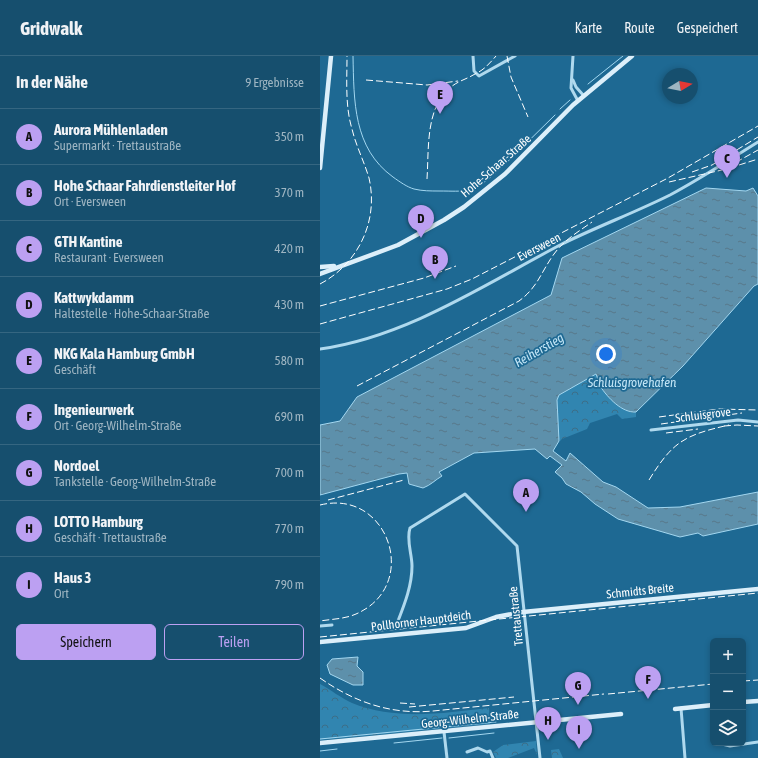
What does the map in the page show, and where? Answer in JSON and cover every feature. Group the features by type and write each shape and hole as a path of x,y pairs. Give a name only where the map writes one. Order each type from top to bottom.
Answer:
{"main road":[{"path":"320,168 331,56"},
{"name":"Hohe-Schaar-Straße","path":"320,271 367,258 404,242 464,207 511,169 578,101 632,56"},
{"path":"320,267 339,266"},
{"name":"Hohe-Schaar-Straße","path":"320,274 330,269"},
{"name":"Schmidts Breite","path":"523,612 758,589"},
{"name":"Pollhorner Hauptdeich","path":"320,642 466,628 496,617 523,612"},
{"path":"746,702 758,701"},
{"path":"675,709 710,705"},
{"name":"Georg-Wilhelm-Straße","path":"320,743 621,714"}],"street":[{"path":"473,56 474,71 479,76 515,56"},
{"path":"573,56 571,88 578,101"},
{"path":"572,68 573,84 584,96"},
{"name":"Eversween","path":"320,349 341,346 373,338 426,315 581,235 670,194 758,142"},
{"name":"Schluisgrove","path":"651,430 738,420 758,422"},
{"name":"Trettaustraße","path":"398,620 406,600 411,579 412,561 410,528 465,494 517,546 539,758"},
{"path":"320,626 332,625"},
{"path":"681,708 685,758"},
{"path":"444,732 447,758"},
{"path":"746,744 758,742"},
{"path":"467,752 478,748 486,752 490,751 493,758"}],"green space":[{"path":"593,374 598,376 603,388 612,400 624,409 636,412 636,417 622,419 617,414 590,423 587,429 560,441 557,431 556,418 556,405 559,395"},
{"path":"320,684 352,703 369,709 386,712 420,714 489,708 490,724 320,740"},
{"path":"536,741 537,755 534,748 508,758 496,758 493,752 503,745"},
{"path":"559,749 563,758 552,758 551,750"}],"water":[{"path":"706,188 746,191 753,188 758,196 758,284 754,286 683,366 636,412 626,410 611,400 600,386 596,374 559,395 557,400 559,441 553,451 566,461 570,453 603,482 616,487 648,508 680,507 758,492 758,524 703,536 698,533 680,537 618,519 595,504 581,492 566,484 555,472 562,465 550,456 547,459 535,449 474,453 439,472 442,476 423,488 409,484 407,473 320,495 320,425 340,421 357,397 551,295 562,258"},
{"path":"358,657 357,666 363,672 363,685 353,685 330,674 327,665 332,659"}],"waterway":[{"path":"353,56 354,90 358,122 363,138 370,152 380,165 393,177 406,186 414,189 426,191 462,191 473,189 492,176"},
{"path":"588,84 623,56"},
{"path":"560,109 570,100"},
{"path":"496,173 555,115"},
{"path":"320,739 496,722"},
{"path":"449,738 494,733"},
{"path":"394,743 442,738"},
{"path":"320,751 337,749"}],"railway":[{"path":"320,284 345,265 355,253 368,225 371,210 369,178 354,135 348,111 347,56"},
{"path":"427,179 430,130 437,106 451,87 481,70 496,56"},
{"path":"507,56 511,77 528,117"},
{"path":"366,80 427,85 458,81"},
{"path":"320,324 447,289 472,279 668,178 758,126"},
{"path":"692,172 712,165 758,137"},
{"path":"669,182 722,170 758,150"},
{"path":"739,165 758,159"},
{"path":"357,386 519,301 535,285 562,244 592,222"},
{"path":"320,306 424,278 456,266"},
{"path":"659,417 719,409 758,410"},
{"path":"661,424 742,413"},
{"path":"649,480 665,456 673,448 701,432 729,425"},
{"path":"724,426 758,426"},
{"path":"666,433 698,429"},
{"path":"328,500 404,480"},
{"path":"320,505 344,504 364,511 379,525 388,543 391,563 388,583 376,601 352,616 320,621"},
{"path":"320,637 758,593"},
{"path":"320,678 346,694 374,705 388,709 417,712 604,694"},
{"path":"746,681 758,680"},
{"path":"608,694 710,684"},
{"path":"409,707 514,697"},
{"path":"400,703 415,704"}],"place":[{"name":"NKG Kala Hamburg GmbH","path":"440,114"},
{"name":"GTH Kantine","path":"727,178"},
{"name":"Kattwykdamm","path":"421,238"},
{"name":"Hohe Schaar Fahrdienstleiter Hof","path":"435,279"},
{"name":"Aurora Mühlenladen","path":"526,512"},
{"name":"Ingenieurwerk","path":"648,699"},
{"name":"Nordoel","path":"578,705"},
{"name":"LOTTO Hamburg","path":"548,740"},
{"name":"Haus 3","path":"579,749"}],"water label":[{"name":"Reiherstieg","path":"539,350"},
{"name":"Schluisgrovehafen","path":"632,382"}]}
